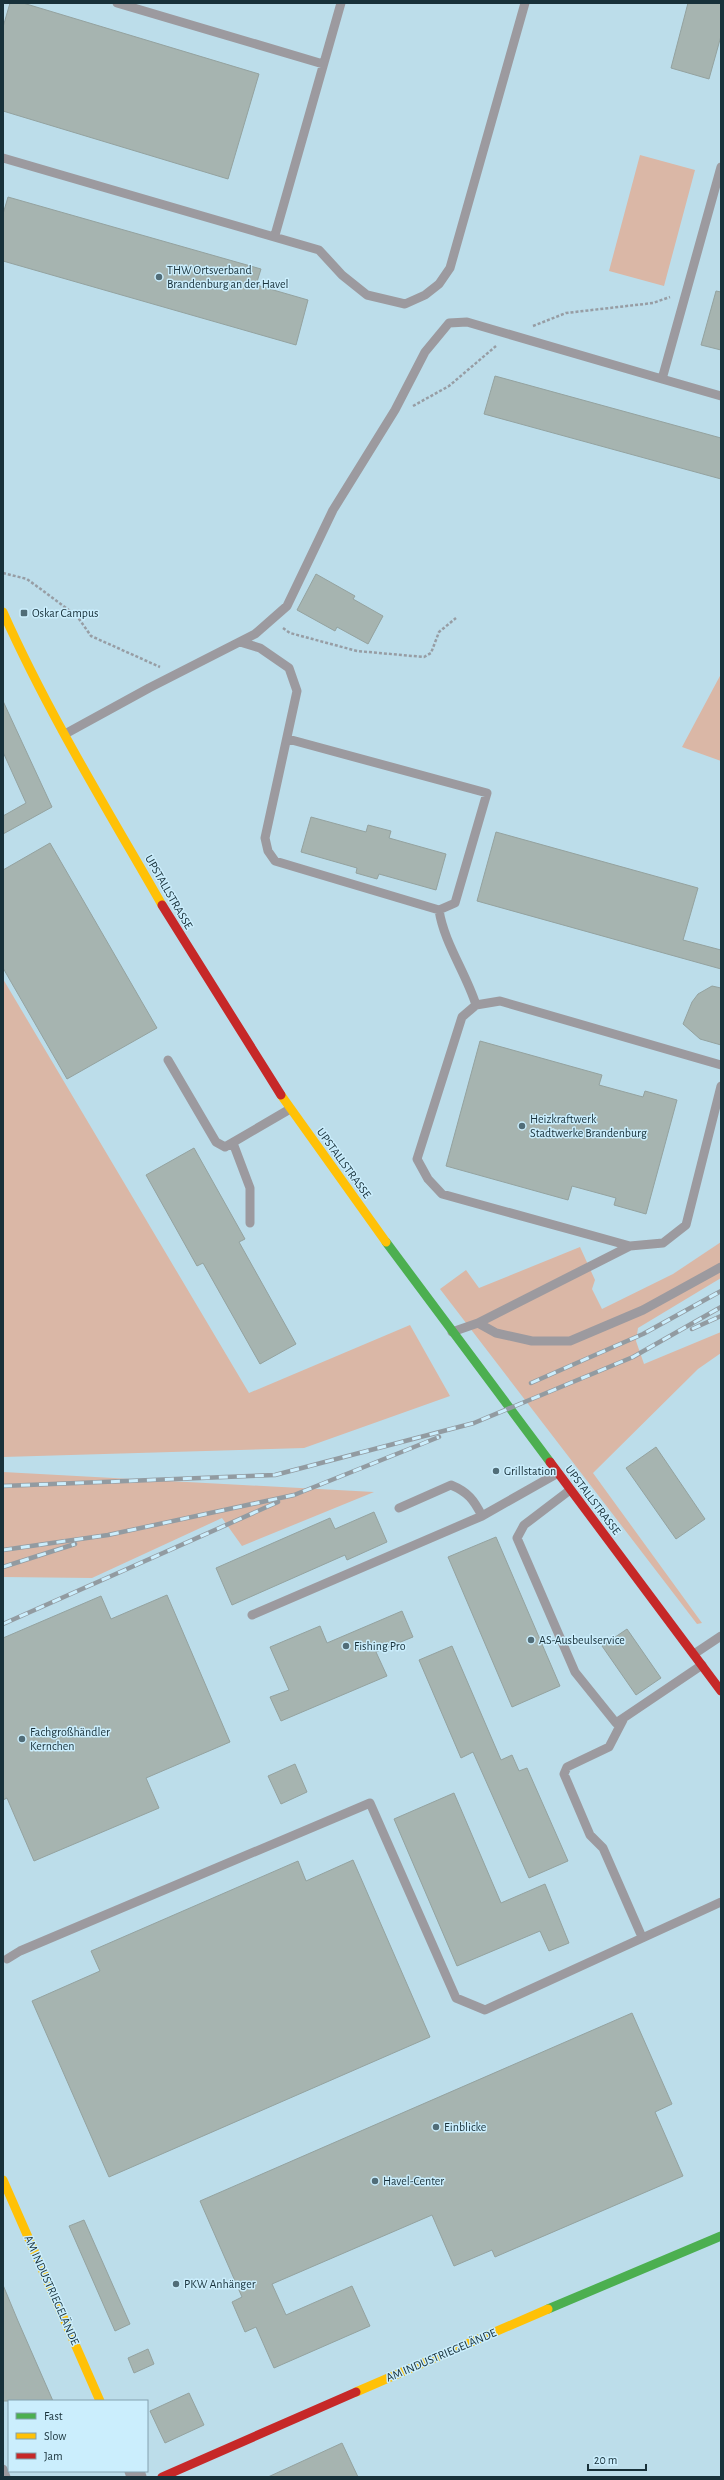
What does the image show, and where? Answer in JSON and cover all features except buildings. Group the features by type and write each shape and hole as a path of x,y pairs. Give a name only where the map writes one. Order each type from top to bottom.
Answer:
{"street":[{"name":"UPSTALLSTRASSE","path":"3,612 18,646 164,911 290,1109 452,1332 721,1691"},
{"name":"AM INDUSTRIEGELÄNDE","path":"3,2180 100,2400"},
{"name":"AM INDUSTRIEGELÄNDE","path":"162,2477 392,2376 721,2236"}],"lane":[{"path":"117,3 323,64"},
{"path":"275,236 341,3"},
{"path":"3,158 275,236 318,250 342,275 367,295 405,304 425,296 439,284 450,268 524,3"},
{"path":"662,379 721,167"},
{"path":"66,734 175,674 255,634 287,606 333,510 395,410 425,352 449,323 467,322 721,396"},
{"path":"240,642 260,648 289,668 297,691 288,739 265,838 268,851 275,862 439,910 455,903 487,793 288,739"},
{"path":"439,910 441,927 469,984 476,1005"},
{"path":"721,1065 500,1001 476,1005 462,1017 418,1159 428,1178 442,1194 630,1246 663,1243 686,1225 721,1086"},
{"path":"168,1060 216,1142 224,1147 290,1109"},
{"path":"233,1143 250,1188 250,1223"},
{"path":"452,1332 478,1323 630,1246"},
{"path":"478,1323 496,1333 532,1341 570,1341 643,1310 721,1267"},
{"path":"252,1615 482,1516 558,1473"},
{"path":"399,1508 452,1485 465,1491 474,1500 482,1516"},
{"path":"570,1490 524,1525 517,1538 575,1672 616,1723 623,1720 702,1665"},
{"path":"694,1654 721,1636"},
{"path":"623,1720 609,1747 567,1767 564,1774 590,1835 603,1848 642,1937"},
{"path":"7,1959 20,1951 370,1803 456,1998 485,2010 721,1902"},
{"path":"3,2469 6,2477"}],"path":[{"path":"3,573 27,579 78,616 91,636 175,674"},
{"path":"271,621 290,633 357,651 424,657 431,653 439,632 456,618"}],"shaded area":[{"path":"640,155 695,170 664,286 609,271"},
{"path":"721,674 721,761 682,747"},
{"path":"3,979 249,1393 410,1325 450,1396 304,1448 3,1457"},
{"path":"721,1242 721,1278 638,1328 636,1341 644,1364 721,1332 721,1353 698,1369 593,1473 702,1623 697,1624 440,1289 466,1270 479,1288 580,1247 595,1280 592,1289 602,1309 673,1274"},
{"path":"3,1472 374,1492 242,1546 222,1518 92,1578 3,1577"}],"railway":[{"path":"531,1383 643,1334 721,1291"},
{"path":"3,1486 275,1475 474,1423 633,1357 721,1307"},
{"path":"692,1329 721,1316"},
{"path":"3,1550 108,1535 294,1495 439,1437"},
{"path":"3,1624 278,1502"},
{"path":"3,1567 75,1544"}],"traffic: fast":[{"path":"386,1242 550,1462"},
{"path":"548,2309 721,2236"}],"traffic: slow":[{"path":"3,612 20,650 59,724 99,797 162,905"},
{"path":"281,1095 386,1242"},
{"path":"3,2180 100,2400"},
{"path":"356,2392 548,2309"}],"traffic: jam":[{"path":"162,905 281,1095"},
{"path":"550,1462 721,1691"},
{"path":"162,2477 356,2392"}],"place":[{"name":"THW Ortsverband Brandenburg an der Havel","path":"159,277"},
{"name":"Oskar Campus","path":"24,613"},
{"name":"Heizkraftwerk Stadtwerke Brandenburg","path":"522,1126"},
{"name":"Grillstation","path":"496,1471"},
{"name":"AS-Ausbeulservice","path":"531,1640"},
{"name":"Fishing Pro","path":"346,1646"},
{"name":"Fachgroßhändler Kernchen","path":"22,1739"},
{"name":"Einblicke","path":"436,2127"},
{"name":"Havel-Center","path":"375,2181"},
{"name":"PKW Anhänger","path":"176,2284"}]}
